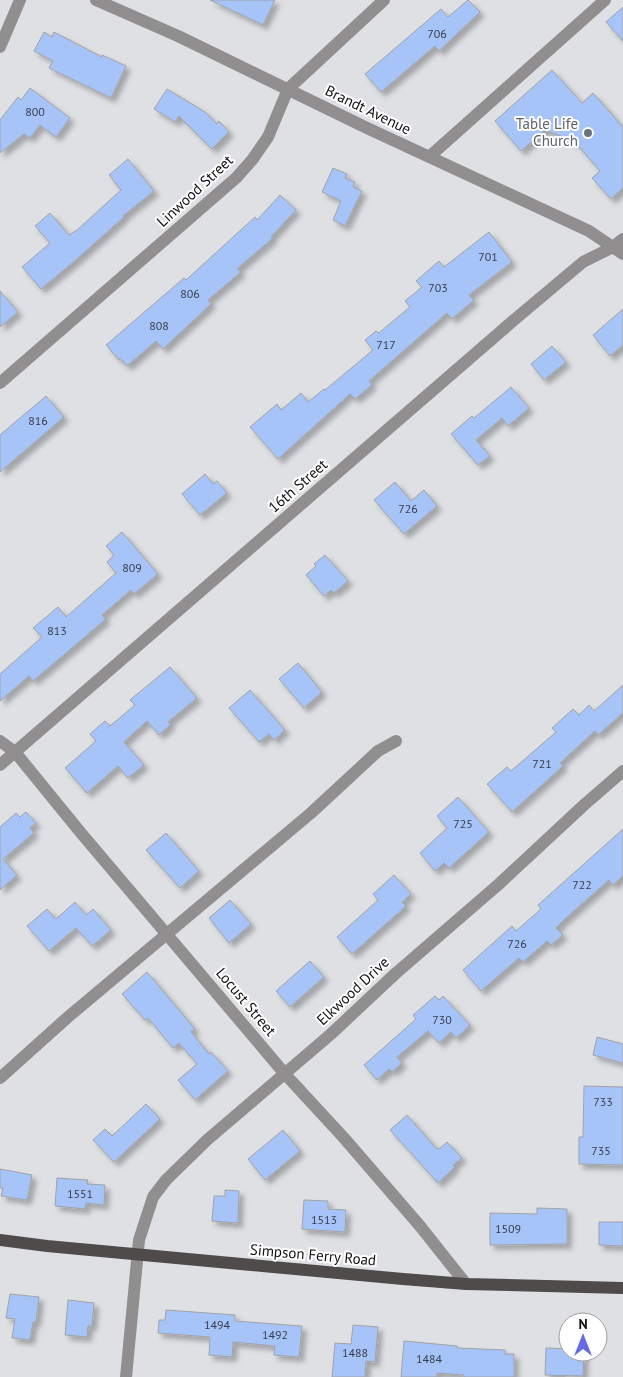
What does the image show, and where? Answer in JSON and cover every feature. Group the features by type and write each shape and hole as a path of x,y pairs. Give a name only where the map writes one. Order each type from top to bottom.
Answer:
{"main road":[{"name":"Simpson Ferry Road","path":"0,1240 466,1284 623,1288"}],"street":[{"path":"0,47 20,0"},
{"name":"Brandt Avenue","path":"96,0 178,36 429,157 620,246"},
{"name":"Linwood Street","path":"0,383 236,178 252,160 268,137 288,89 384,0"},
{"path":"429,157 605,0"},
{"name":"16th Street","path":"0,765 583,262 620,246"},
{"path":"0,1078 166,933 311,813 378,750 396,741"},
{"name":"Locust Street","path":"0,742 15,752 285,1074 420,1226 466,1284"},
{"name":"Elkwood Drive","path":"126,1377 137,1254 143,1225 153,1197 166,1180 207,1140 331,1034 395,974 499,884 584,804 623,771"}],"building":[{"path":"210,0 275,0 263,25"},
{"path":"468,0 480,12 439,51 435,46 381,92 365,74 441,9 448,17"},
{"path":"623,7 623,41 606,22"},
{"path":"44,32 52,37 54,32 102,57 102,55 126,66 111,98 49,68 53,61 34,51"},
{"name":"Table Life Church","path":"552,70 582,103 593,93 623,127 623,188 611,199 592,178 600,171 575,142 545,130 521,151 495,121"},
{"path":"30,88 70,118 56,137 40,125 30,138 24,134 0,153 0,120 18,97 21,100"},
{"path":"167,89 205,112 217,124 219,121 229,132 212,149 179,116 175,122 154,109"},
{"path":"128,159 154,191 41,289 22,267 50,243 35,226 50,213 69,235 77,230 121,190 109,175"},
{"path":"333,168 347,174 345,178 355,182 353,187 362,191 345,226 333,220 341,201 322,192"},
{"path":"280,195 296,210 271,237 273,238 237,269 241,272 208,300 211,304 163,349 156,341 127,366 120,358 119,360 106,345 184,278 186,280 255,217 257,220"},
{"path":"489,232 512,262 469,295 474,300 452,319 447,313 369,381 372,385 355,399 350,394 278,459 250,427 277,404 281,410 301,393 308,402 325,390 373,350 365,340 376,331 379,333 410,307 405,301 422,287 416,281 439,261 444,267"},
{"path":"0,291 18,312 0,327"},
{"path":"623,309 623,345 610,356 593,335"},
{"path":"552,346 566,362 544,380 531,364"},
{"path":"511,387 529,408 508,426 502,418 476,440 490,456 478,465 451,434 472,416 474,418"},
{"path":"46,396 64,417 0,472 0,435"},
{"path":"205,474 213,484 217,481 227,493 200,515 182,494"},
{"path":"395,482 411,501 424,490 437,506 404,534 374,500"},
{"path":"122,532 158,574 134,594 131,590 102,615 106,619 33,681 29,676 0,701 0,674 42,637 33,628 58,607 66,617 116,573 107,562 114,555 106,546"},
{"path":"325,555 348,581 334,593 331,590 324,596 306,575 316,566 314,564"},
{"path":"298,663 322,692 304,708 279,679"},
{"path":"170,667 197,698 168,722 171,724 159,735 147,721 124,742 144,765 128,778 118,766 87,793 65,768 96,741 90,734 105,721 110,726 135,705 130,700"},
{"path":"623,685 623,713 598,735 595,731 560,763 563,766 512,812 487,784 507,767 511,771 556,732 552,728 573,709 579,715 589,705 594,711"},
{"path":"250,690 285,730 274,740 269,734 259,742 229,708"},
{"path":"458,797 489,832 449,868 444,863 435,871 420,853 447,828 437,816"},
{"path":"26,812 36,823 30,828 34,833 3,859 17,875 0,890 0,827 16,813 20,817"},
{"path":"623,829 623,876 613,885 609,880 566,918 556,928 563,935 551,945 547,941 523,962 519,958 481,991 463,970 512,926 516,931 541,909 538,905"},
{"path":"166,833 199,871 180,888 146,850"},
{"path":"394,875 411,894 402,902 406,906 352,954 337,937 378,900 373,894"},
{"path":"230,900 251,924 229,943 209,918"},
{"path":"75,902 86,915 93,909 111,930 92,946 76,928 49,951 27,926 47,909 56,919"},
{"path":"310,961 324,977 290,1007 276,991"},
{"path":"147,972 195,1029 191,1032 209,1054 211,1052 228,1071 195,1100 178,1080 197,1064 179,1043 173,1048 148,1018 145,1020 122,994"},
{"path":"435,996 439,1000 443,996 470,1025 456,1038 451,1032 439,1043 428,1031 397,1057 402,1063 392,1072 389,1069 377,1080 364,1065 416,1019 413,1015"},
{"path":"597,1037 623,1044 623,1063 593,1055"},
{"path":"584,1086 623,1087 623,1165 579,1164 579,1137 583,1137"},
{"path":"146,1104 160,1119 114,1162 93,1140 105,1129 112,1136"},
{"path":"407,1115 436,1148 439,1149 447,1142 462,1158 453,1165 455,1167 438,1183 390,1130"},
{"path":"283,1130 300,1151 265,1180 248,1159"},
{"path":"0,1169 32,1175 27,1200 1,1196 3,1188 0,1188"},
{"path":"57,1178 88,1180 87,1184 105,1185 104,1205 86,1203 85,1209 55,1206"},
{"path":"225,1190 239,1191 238,1223 212,1221 214,1196 225,1196"},
{"path":"304,1200 328,1201 328,1209 346,1210 345,1232 302,1229"},
{"path":"537,1208 567,1209 567,1244 490,1245 490,1213 537,1214"},
{"path":"599,1222 623,1222 623,1246 599,1245"},
{"path":"10,1294 39,1297 36,1322 33,1322 30,1340 12,1338 15,1319 6,1318"},
{"path":"68,1300 94,1303 92,1326 88,1326 87,1337 65,1335"},
{"path":"166,1310 235,1315 235,1321 302,1326 299,1357 274,1355 275,1346 233,1342 232,1357 209,1355 210,1337 158,1333 159,1320 165,1320"},
{"path":"353,1325 378,1327 375,1362 366,1361 365,1377 332,1377 335,1343 351,1344"},
{"path":"404,1341 457,1346 457,1348 505,1350 505,1354 514,1354 514,1377 464,1377 464,1375 437,1373 437,1377 401,1377"},
{"path":"546,1348 558,1349 558,1362 584,1362 583,1376 545,1375"}],"place":[{"name":"Table Life Church","path":"588,133"}]}
